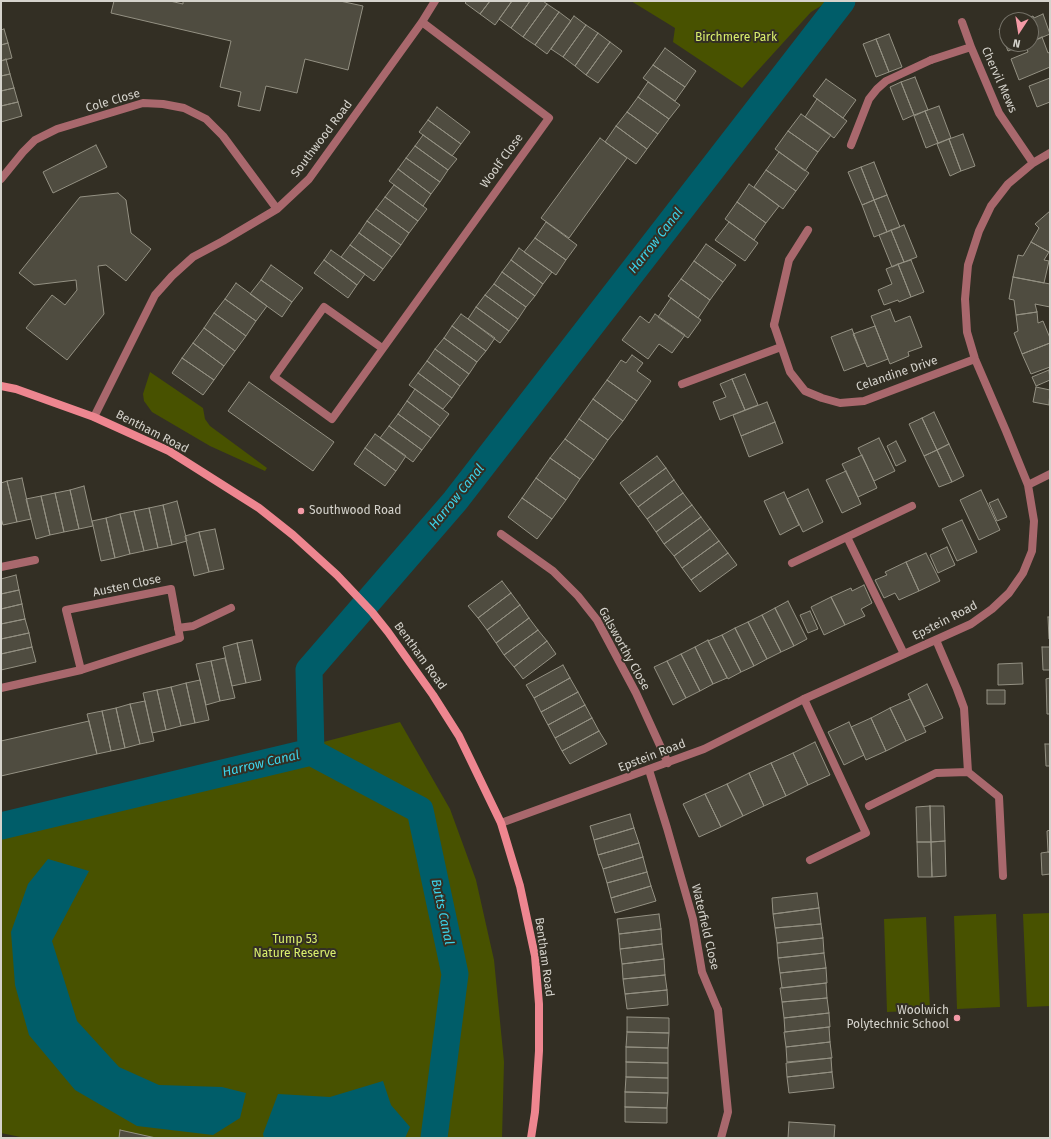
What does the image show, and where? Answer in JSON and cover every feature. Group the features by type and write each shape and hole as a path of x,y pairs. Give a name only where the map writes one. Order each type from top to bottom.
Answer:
{"street":[{"name":"Southwood Road","path":"94,417 155,295 193,256 223,241 277,209 309,179 422,22 435,1"},
{"name":"Woolf Close","path":"382,348 324,306 274,377 332,419 549,118 422,22"},
{"name":"Chervil Mews","path":"962,22 999,113 1033,163"},
{"name":"Chervil Mews","path":"851,145 869,99 886,81 932,60 971,47"},
{"name":"Cole Close","path":"1,179 35,140 57,129 143,103 163,104 184,108 206,119 223,136 277,209"},
{"name":"Epstein Road","path":"501,823 704,749 804,699 971,624 992,609 1009,593 1023,573 1032,551 1034,521 1028,485 975,359 968,332 965,299 968,265 979,231 991,206 1008,184 1033,163 1050,153"},
{"name":"Celandine Drive","path":"808,230 789,260 774,324 790,372 805,391 840,403 864,401 975,359"},
{"path":"682,384 781,347"},
{"name":"Bentham Road","path":"1,386 16,389 94,417 169,451 259,508 319,558 342,580 388,632 434,695 459,736 501,823 520,886 535,956 539,1004 539,1052 535,1112 531,1138"},
{"path":"1028,485 1050,474"},
{"path":"792,563 912,506"},
{"name":"Galsworthy Close","path":"501,534 553,571 578,596 597,620 636,692 668,763"},
{"path":"847,537 904,654"},
{"path":"1,568 35,560"},
{"name":"Austen Close","path":"81,670 66,610 171,589 178,628"},
{"path":"1,688 81,670 180,638 178,628 193,626 231,608"},
{"path":"936,640 964,708 968,772"},
{"path":"804,699 866,833 810,860"},
{"name":"Waterfield Close","path":"649,770 693,919 702,972 718,1010 728,1112 721,1138"},
{"path":"869,806 936,773 968,772 999,797 1003,876"}],"green space":[{"name":"Birchmere Park","path":"631,1 829,1 811,12 742,88 673,42 675,28"},
{"path":"150,372 203,408 205,419 210,426 267,468 265,471 210,446 152,412 144,401 143,394"},
{"name":"Tump 53 Nature Reserve","path":"400,722 450,809 476,880 494,960 504,1062 502,1138 25,1138 1,1133 1,826"},
{"path":"1050,913 1050,1006 1027,1007 1023,914"},
{"path":"996,914 1000,1007 957,1009 954,916"},
{"path":"926,917 930,1010 887,1012 884,919"}],"water":[{"path":"48,859 89,871 52,941 77,1021 119,1067 159,1085 222,1087 246,1093 240,1118 213,1135 137,1126 75,1090 29,1035 15,985 11,932 28,884"},
{"path":"383,1081 391,1105 410,1127 405,1138 264,1138 263,1134 278,1094 330,1097"}],"building":[{"path":"114,1 170,1 183,4 183,1 340,1 363,6 348,70 305,59 297,93 266,86 260,111 238,106 241,92 220,87 231,41 111,13"},
{"path":"467,1 490,1 480,14 465,3"},
{"path":"490,1 512,1 495,25 480,14"},
{"path":"512,1 530,1 511,28 499,19"},
{"path":"530,1 543,1 547,4 523,37 511,28"},
{"path":"547,4 559,12 535,45 523,37"},
{"path":"559,12 571,21 547,54 535,45"},
{"path":"1043,14 1050,34 1039,39 1039,16"},
{"path":"574,16 586,25 563,57 551,49"},
{"path":"586,25 598,33 575,66 563,57"},
{"path":"4,29 8,43 1,45 1,30"},
{"path":"598,33 610,42 586,75 575,66"},
{"path":"889,34 902,67 889,72 876,39"},
{"path":"1042,37 1048,53 1050,52 1050,67 1019,80 1011,59 1028,52 1039,52 1039,38"},
{"path":"876,39 889,72 876,77 863,44"},
{"path":"610,42 622,51 598,83 586,75"},
{"path":"8,43 12,58 1,61 1,45"},
{"path":"665,48 696,71 685,87 653,65"},
{"path":"6,59 10,74 1,76 1,61"},
{"path":"653,65 685,87 675,101 643,78"},
{"path":"10,74 14,88 1,91 1,76"},
{"path":"915,77 928,110 914,115 901,82"},
{"path":"1050,78 1050,102 1037,107 1029,86"},
{"path":"826,79 856,100 843,118 813,96"},
{"path":"648,82 680,105 669,119 638,97"},
{"path":"901,82 914,115 903,120 890,87"},
{"path":"14,88 18,102 1,106 1,91"},
{"path":"638,97 669,119 658,134 627,112"},
{"path":"817,99 847,121 834,138 805,117"},
{"path":"18,102 22,116 1,122 1,106"},
{"path":"939,106 951,138 938,143 925,111"},
{"path":"437,107 470,132 461,144 428,120"},
{"path":"925,111 938,143 926,148 914,116"},
{"path":"627,112 658,134 647,149 616,126"},
{"path":"801,114 831,135 818,152 788,131"},
{"path":"428,120 461,144 452,156 419,132"},
{"path":"616,126 647,149 636,164 605,142"},
{"path":"788,131 818,152 805,171 775,149"},
{"path":"963,134 975,166 961,171 949,139"},
{"path":"423,135 457,159 448,170 415,146"},
{"path":"600,138 627,158 569,238 541,218"},
{"path":"949,139 961,171 950,176 937,144"},
{"path":"96,145 107,167 53,193 43,172"},
{"path":"415,146 448,170 440,182 406,158"},
{"path":"779,152 809,173 796,191 766,170"},
{"path":"406,158 440,182 431,194 398,169"},
{"path":"874,162 887,195 874,200 861,167"},
{"path":"861,167 874,200 862,205 848,172"},
{"path":"398,169 431,194 423,206 389,181"},
{"path":"766,170 796,191 783,209 754,187"},
{"path":"749,184 779,206 766,223 737,202"},
{"path":"394,185 427,209 418,221 385,197"},
{"path":"118,193 126,200 131,233 151,249 126,281 106,265 98,266 104,314 67,360 26,328 52,295 65,305 77,290 76,280 34,285 19,273 80,197"},
{"path":"887,195 900,227 887,232 874,200"},
{"path":"385,197 418,221 409,233 376,209"},
{"path":"874,200 887,232 874,237 862,205"},
{"path":"737,202 766,223 754,240 725,219"},
{"path":"376,209 409,233 401,245 367,221"},
{"path":"1050,211 1049,252 1031,242 1039,228 1035,224"},
{"path":"367,221 401,245 392,257 359,233"},
{"path":"546,222 577,245 566,260 535,238"},
{"path":"729,222 758,243 745,261 715,240"},
{"path":"904,225 917,257 904,262 891,230"},
{"path":"891,230 904,262 892,267 879,235"},
{"path":"359,233 392,257 383,269 350,245"},
{"path":"535,238 566,260 556,275 524,252"},
{"path":"1031,242 1049,252 1044,260 1049,261 1044,283 1013,277 1018,255 1023,256"},
{"path":"706,244 736,265 723,282 694,261"},
{"path":"350,245 383,269 374,281 341,257"},
{"path":"519,248 552,272 543,284 511,260"},
{"path":"331,250 365,274 357,285 324,260"},
{"path":"324,260 357,285 348,298 314,273"},
{"path":"511,260 543,284 535,296 502,272"},
{"path":"911,260 924,292 911,297 898,264"},
{"path":"694,261 723,282 710,300 681,279"},
{"path":"898,264 911,297 899,302 898,300 884,305 878,290 892,284 886,269"},
{"path":"271,265 303,288 292,302 261,280"},
{"path":"502,272 535,296 526,307 494,284"},
{"path":"1013,277 1050,284 1050,307 1035,304 1037,312 1016,315 1014,300 1009,299"},
{"path":"681,279 710,300 698,318 668,296"},
{"path":"261,280 292,302 282,317 250,294"},
{"path":"236,283 267,306 256,321 225,299"},
{"path":"494,284 526,307 518,319 485,295"},
{"path":"485,295 518,319 509,331 476,307"},
{"path":"671,298 701,320 688,338 658,317"},
{"path":"225,299 256,321 246,336 214,313"},
{"path":"476,307 509,331 500,343 468,319"},
{"path":"890,309 895,322 910,316 922,347 908,352 909,356 890,364 871,316"},
{"path":"1037,312 1038,323 1043,321 1050,338 1050,343 1022,354 1014,333 1018,331 1016,315"},
{"path":"214,313 246,336 235,351 204,328"},
{"path":"461,314 495,338 486,351 452,326"},
{"path":"655,314 685,335 672,353 659,344 648,359 622,340 640,316 649,323"},
{"path":"452,326 486,351 477,362 444,338"},
{"path":"875,326 888,359 867,367 853,334"},
{"path":"204,328 235,351 224,366 193,343"},
{"path":"852,329 865,363 844,371 831,337"},
{"path":"444,338 477,362 469,374 435,349"},
{"path":"193,343 224,366 214,380 182,358"},
{"path":"1050,343 1050,367 1031,374 1022,354"},
{"path":"435,349 469,374 460,386 427,361"},
{"path":"632,355 643,363 637,371 651,381 637,401 607,380 621,360 626,363"},
{"path":"182,358 214,380 203,395 172,373"},
{"path":"427,361 460,386 452,398 418,373"},
{"path":"1049,370 1050,380 1036,386 1032,377"},
{"path":"418,373 452,398 443,409 409,385"},
{"path":"745,374 758,405 745,410 732,379"},
{"path":"732,379 745,410 720,420 713,402 726,397 720,384"},
{"path":"607,380 637,401 623,421 593,399"},
{"path":"249,382 334,442 313,471 228,411"},
{"path":"1036,387 1050,390 1049,405 1033,402"},
{"path":"415,389 449,414 440,426 407,401"},
{"path":"593,399 623,421 608,440 579,419"},
{"path":"407,401 440,426 431,438 398,414"},
{"path":"767,402 775,422 741,436 733,415"},
{"path":"934,412 949,444 937,450 922,418"},
{"path":"398,414 431,438 422,450 389,426"},
{"path":"922,418 937,450 924,456 909,424"},
{"path":"579,419 608,440 594,460 565,439"},
{"path":"775,422 783,443 749,457 741,436"},
{"path":"389,426 422,450 413,462 380,438"},
{"path":"375,434 406,456 396,471 365,448"},
{"path":"879,438 895,471 874,481 858,448"},
{"path":"565,439 594,460 580,479 550,458"},
{"path":"896,441 906,461 896,466 887,446"},
{"path":"949,444 964,476 952,482 937,450"},
{"path":"365,448 396,471 385,486 354,464"},
{"path":"937,450 952,482 939,487 924,456"},
{"path":"862,455 877,488 858,497 842,464"},
{"path":"657,456 666,468 629,495 620,483"},
{"path":"550,458 580,479 566,500 536,478"},
{"path":"666,468 674,480 638,507 629,495"},
{"path":"846,471 861,504 842,513 826,480"},
{"path":"22,478 31,519 17,522 7,481"},
{"path":"536,478 566,500 552,519 522,498"},
{"path":"674,480 683,493 647,519 638,507"},
{"path":"7,481 17,522 3,525 1,518 1,483"},
{"path":"84,486 93,526 79,529 70,490"},
{"path":"808,489 823,522 803,532 787,499"},
{"path":"70,490 79,529 64,532 55,493"},
{"path":"981,490 1000,530 979,540 960,500"},
{"path":"784,492 799,525 780,535 764,501"},
{"path":"55,493 64,532 50,535 41,496"},
{"path":"683,493 692,505 656,532 647,519"},
{"path":"41,496 50,535 36,539 26,499"},
{"path":"522,498 552,519 537,539 508,517"},
{"path":"998,499 1007,517 997,521 989,503"},
{"path":"177,501 187,541 172,545 163,505"},
{"path":"163,505 172,545 158,548 149,508"},
{"path":"692,505 701,517 664,544 656,532"},
{"path":"149,508 158,548 144,551 134,511"},
{"path":"134,511 144,551 130,554 120,514"},
{"path":"120,514 130,554 115,558 106,518"},
{"path":"701,517 710,529 674,556 664,544"},
{"path":"106,518 115,558 101,561 92,521"},
{"path":"962,520 977,552 957,561 942,529"},
{"path":"215,529 224,569 209,572 199,532"},
{"path":"710,529 719,541 682,568 674,556"},
{"path":"199,532 209,572 194,576 185,536"},
{"path":"719,541 728,553 691,580 682,568"},
{"path":"947,547 955,565 938,573 930,555"},
{"path":"728,553 737,565 700,592 691,580"},
{"path":"926,553 940,581 919,591 906,562"},
{"path":"906,562 919,591 899,600 895,593 884,598 875,580 887,575 885,572"},
{"path":"16,575 19,590 1,594 1,579"},
{"path":"502,581 511,593 478,618 468,606"},
{"path":"864,585 872,603 861,609 865,616 845,625 831,597 851,588 852,591"},
{"path":"19,590 22,604 1,609 1,594"},
{"path":"511,593 520,605 487,630 478,618"},
{"path":"831,597 845,625 824,635 811,607"},
{"path":"788,601 807,639 794,646 775,608"},
{"path":"22,604 25,619 1,624 1,609"},
{"path":"520,605 529,618 496,643 487,630"},
{"path":"775,608 794,646 781,652 762,615"},
{"path":"810,611 818,629 808,633 800,615"},
{"path":"762,615 781,652 767,659 748,622"},
{"path":"1048,617 1050,617 1050,639 1049,639"},
{"path":"529,618 538,630 504,655 496,643"},
{"path":"25,619 29,633 1,639 1,624"},
{"path":"748,622 767,659 754,666 735,628"},
{"path":"735,628 754,666 741,672 722,635"},
{"path":"538,630 547,641 514,667 504,655"},
{"path":"29,633 32,647 1,654 1,639"},
{"path":"722,635 741,672 728,679 708,641"},
{"path":"252,640 261,680 246,683 237,643"},
{"path":"708,640 727,678 713,684 695,647"},
{"path":"547,641 556,654 523,679 514,667"},
{"path":"237,643 246,683 232,686 223,647"},
{"path":"32,647 36,662 1,670 1,654"},
{"path":"695,647 713,684 700,691 681,654"},
{"path":"1042,647 1050,647 1050,670 1043,670"},
{"path":"681,654 700,691 686,698 667,661"},
{"path":"225,658 235,698 220,701 211,661"},
{"path":"211,661 220,701 206,705 196,664"},
{"path":"667,661 686,698 673,705 654,667"},
{"path":"1022,663 1023,684 998,685 998,664"},
{"path":"563,665 570,678 534,698 526,685"},
{"path":"570,678 578,692 541,712 534,698"},
{"path":"1050,678 1050,714 1047,714 1046,679"},
{"path":"200,680 209,720 195,723 186,683"},
{"path":"186,683 195,723 181,726 171,687"},
{"path":"927,684 943,718 924,727 908,694"},
{"path":"171,687 181,726 166,730 157,690"},
{"path":"157,690 166,730 152,733 143,693"},
{"path":"987,690 1005,690 1005,704 987,704"},
{"path":"578,692 585,705 548,725 541,712"},
{"path":"910,699 926,732 906,741 890,708"},
{"path":"145,701 154,741 140,744 130,704"},
{"path":"130,704 140,744 125,748 116,708"},
{"path":"585,705 592,718 555,738 548,725"},
{"path":"116,708 125,748 111,751 102,711"},
{"path":"890,708 906,741 886,751 871,718"},
{"path":"102,711 111,751 97,754 87,714"},
{"path":"592,718 599,731 562,751 555,738"},
{"path":"871,718 886,751 866,760 851,727"},
{"path":"89,721 97,754 1,776 1,741"},
{"path":"849,722 864,755 844,765 828,732"},
{"path":"599,731 607,744 570,764 562,751"},
{"path":"815,742 830,775 808,785 793,753"},
{"path":"1045,744 1050,744 1050,766 1046,766"},
{"path":"793,753 808,785 786,796 771,763"},
{"path":"771,763 786,796 764,806 749,773"},
{"path":"749,773 764,806 743,816 727,784"},
{"path":"727,784 743,816 721,827 705,794"},
{"path":"705,794 721,827 699,837 683,804"},
{"path":"930,806 944,806 945,841 931,842"},
{"path":"930,806 931,842 917,842 916,807"},
{"path":"630,814 634,828 594,840 590,826"},
{"path":"634,828 639,843 598,855 594,840"},
{"path":"1050,830 1050,852 1048,852 1047,831"},
{"path":"945,841 946,876 932,877 931,842"},
{"path":"917,842 931,842 932,877 918,877"},
{"path":"639,843 643,857 603,869 598,855"},
{"path":"1050,852 1050,874 1042,875 1041,853"},
{"path":"643,857 647,872 607,883 603,869"},
{"path":"647,872 651,886 611,898 607,883"},
{"path":"651,886 656,901 615,913 611,898"},
{"path":"817,893 819,908 773,914 772,898"},
{"path":"819,908 821,924 775,928 773,914"},
{"path":"659,914 661,929 619,934 617,919"},
{"path":"821,924 823,938 777,943 775,928"},
{"path":"661,929 662,944 620,949 619,934"},
{"path":"823,938 824,953 778,958 777,943"},
{"path":"662,944 664,959 622,964 620,949"},
{"path":"824,953 826,968 780,973 778,958"},
{"path":"664,959 665,975 623,979 622,964"},
{"path":"826,968 827,983 782,988 780,973"},
{"path":"665,975 667,990 625,994 623,979"},
{"path":"826,983 827,998 782,1002 780,988"},
{"path":"667,990 668,1005 627,1009 625,994"},
{"path":"827,998 829,1013 784,1018 782,1002"},
{"path":"829,1013 830,1027 785,1032 784,1018"},
{"path":"627,1017 669,1018 669,1033 627,1032"},
{"path":"829,1027 830,1042 786,1047 784,1032"},
{"path":"627,1032 669,1033 668,1048 626,1047"},
{"path":"830,1042 832,1058 787,1062 786,1047"},
{"path":"626,1047 668,1048 668,1063 626,1062"},
{"path":"831,1058 832,1072 787,1077 786,1063"},
{"path":"626,1062 668,1063 668,1078 626,1077"},
{"path":"832,1072 834,1088 789,1093 787,1077"},
{"path":"626,1077 668,1078 668,1093 625,1092"},
{"path":"625,1092 668,1093 667,1108 625,1107"},
{"path":"625,1107 667,1108 667,1123 625,1122"},
{"path":"789,1122 835,1125 834,1138 788,1138"},
{"path":"120,1130 156,1138 119,1138"}],"waterway":[{"name":"Harrow Canal","path":"311,752 309,670 455,501 842,1"},
{"name":"Butts Canal","path":"311,752 420,810 455,974 434,1138"},
{"name":"Harrow Canal","path":"1,826 311,752"}],"place":[{"name":"Southwood Road","path":"301,511"},
{"name":"Woolwich Polytechnic School","path":"957,1018"}]}
